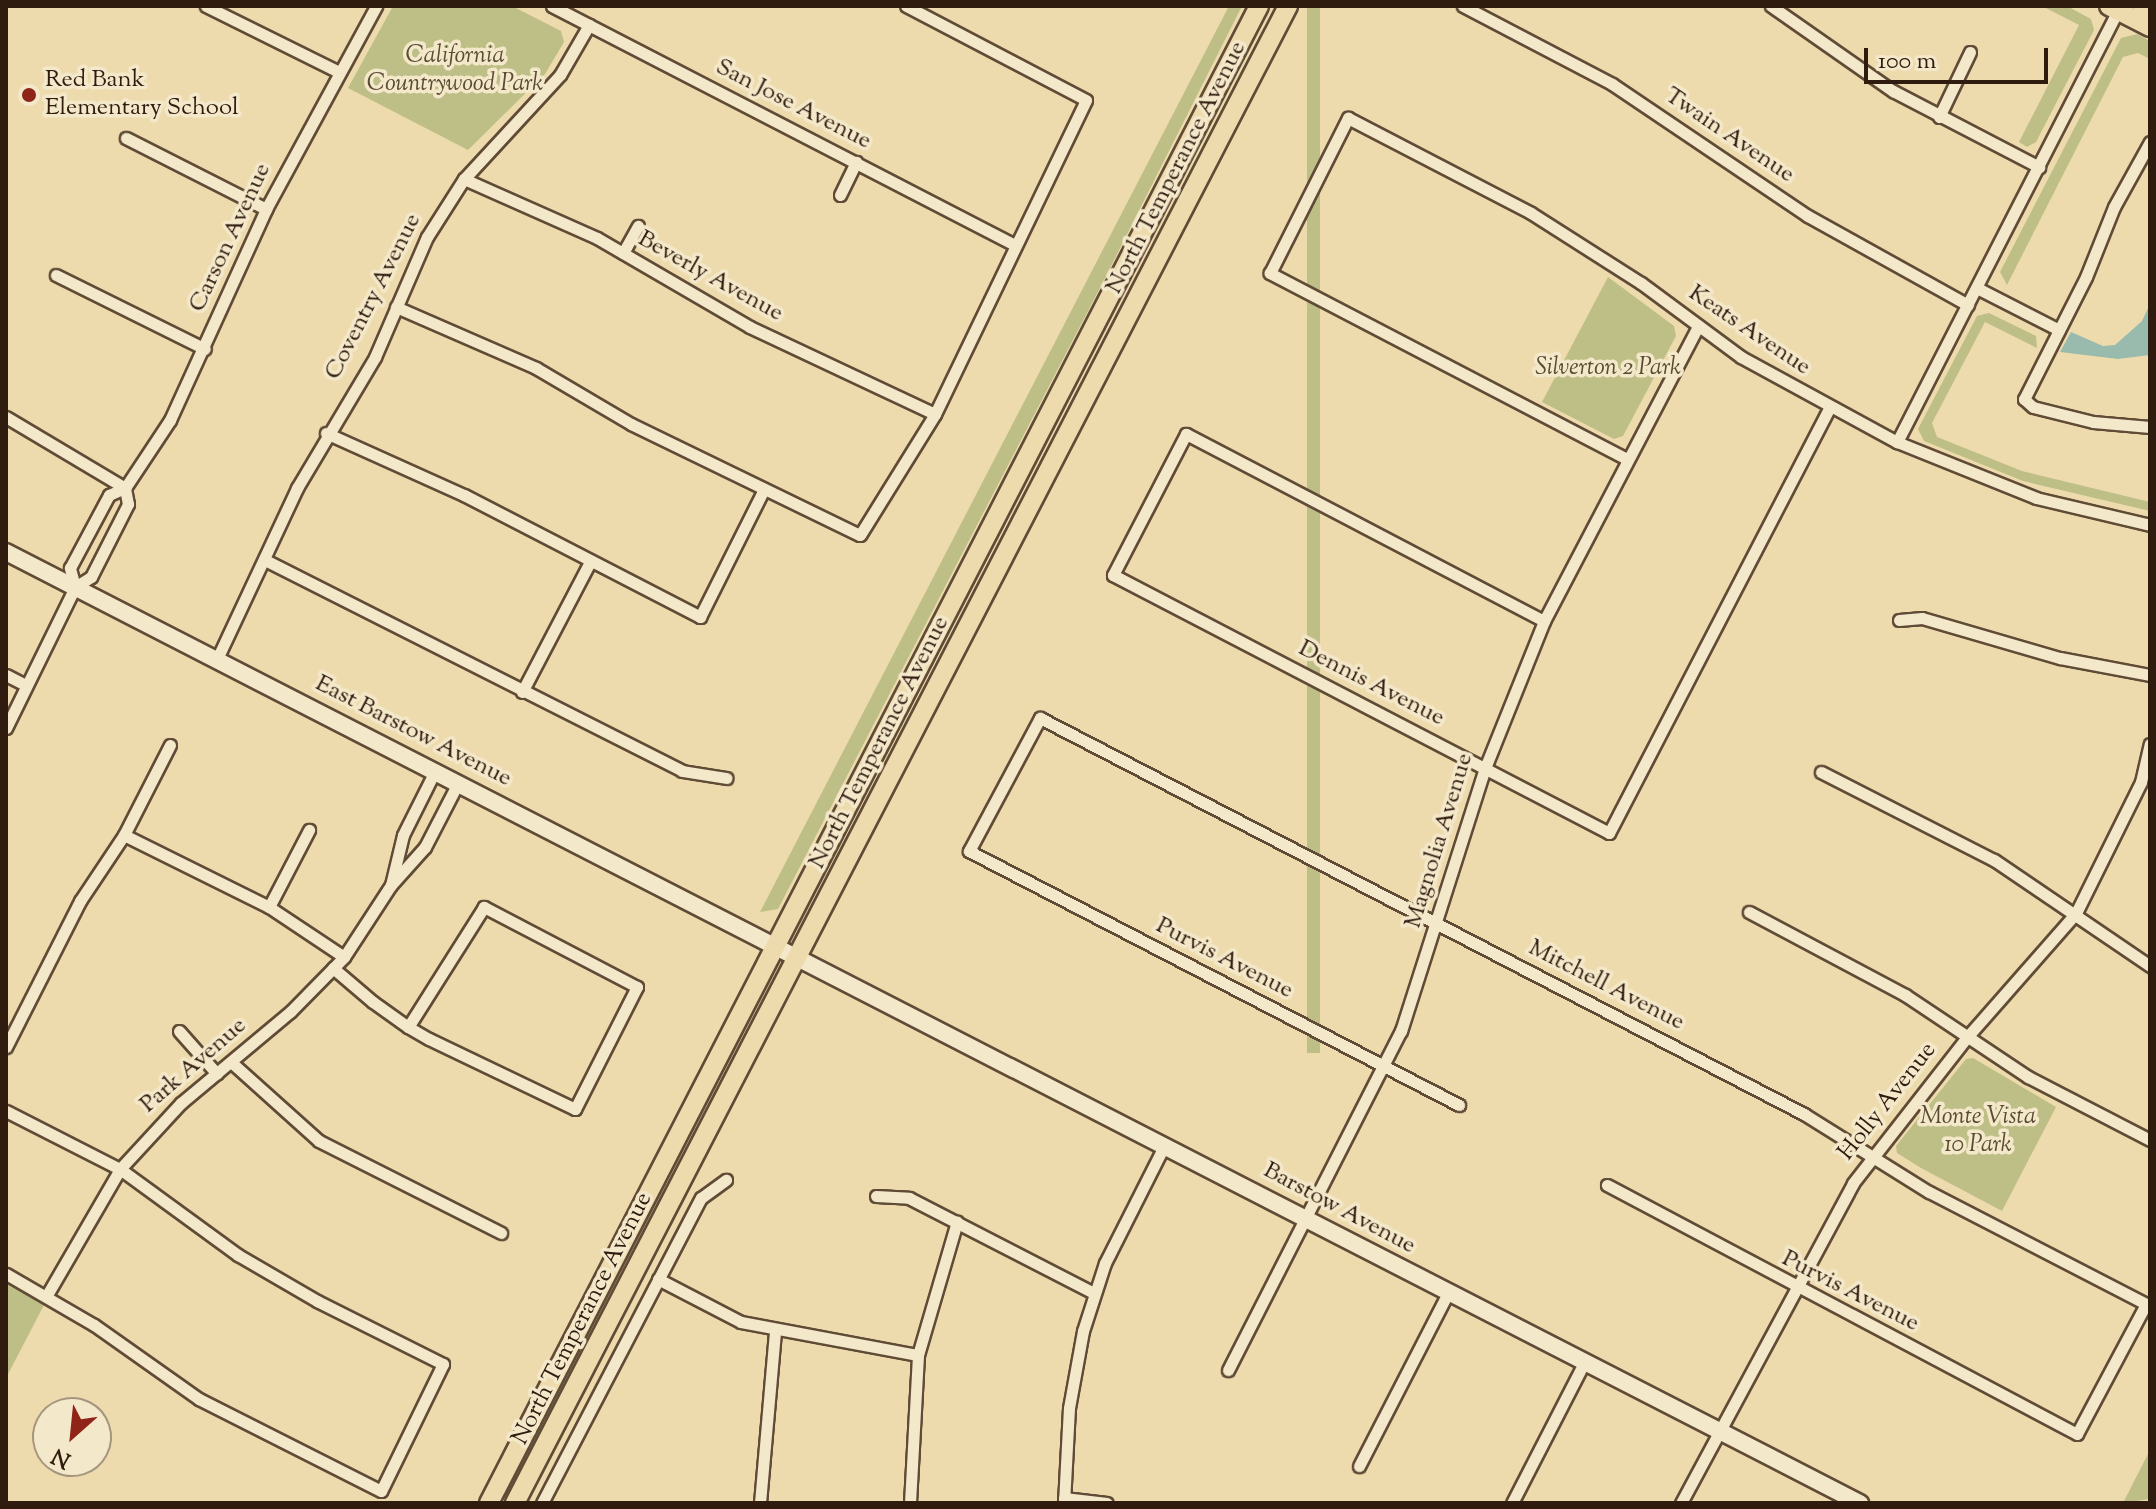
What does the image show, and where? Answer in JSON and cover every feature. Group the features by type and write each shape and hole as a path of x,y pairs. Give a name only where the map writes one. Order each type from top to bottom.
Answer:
{"main road":[{"name":"North Temperance Avenue","path":"489,1503 1259,6"},
{"name":"North Temperance Avenue","path":"515,1503 1288,6"},
{"path":"2142,6 2150,10"},
{"path":"2116,8 2150,27"}],"street":[{"path":"206,6 339,72"},
{"name":"Carson Avenue","path":"75,587 70,568 109,495 125,488 170,420 205,349 266,209 376,6"},
{"name":"San Jose Avenue","path":"552,6 1013,244"},
{"path":"396,307 536,368 631,424 860,535 935,414 1013,244 1086,100 906,6"},
{"name":"Twain Avenue","path":"1463,6 1612,84 1808,216 1968,305"},
{"path":"1771,6 1939,117 2039,167"},
{"path":"1789,18 1796,6"},
{"path":"1897,442 2039,167 2116,8"},
{"name":"Coventry Avenue","path":"217,659 267,561 326,433 375,357 427,237 464,179 509,123 560,75 589,25"},
{"path":"1939,117 1970,52"},
{"name":"Keats Avenue","path":"1627,459 1270,273 1348,118 1531,213 1698,326 1830,407 1897,442 2036,498 2150,525"},
{"path":"126,138 266,209"},
{"path":"2150,142 2114,207 2059,330 2024,399 2033,407 2093,422 2150,427"},
{"path":"840,195 856,162"},
{"name":"Beverly Avenue","path":"464,179 623,253 750,327 935,414"},
{"path":"623,253 638,226"},
{"path":"56,275 205,349"},
{"path":"1977,288 2059,330"},
{"name":"Magnolia Avenue","path":"1228,1370 1383,1067 1438,924 1485,768 1544,621 1698,326"},
{"name":"Dennis Avenue","path":"1544,621 1186,434 1113,575 1609,833 1830,407"},
{"path":"6,417 125,488"},
{"path":"326,433 464,495 589,564 700,617 764,489"},
{"name":"Carson Avenue","path":"6,728 24,684 75,587 91,577 128,504 125,488"},
{"name":"East Barstow Avenue","path":"6,552 798,954"},
{"path":"267,561 682,771 726,778"},
{"path":"522,692 589,564"},
{"path":"1899,620 1922,618 2060,658 2150,675"},
{"path":"6,675 24,684"},
{"name":"Purvis Avenue","path":"1040,718 969,851 1459,1105"},
{"name":"Mitchell Avenue","path":"1040,718 1804,1114 1929,1192 2146,1304 2077,1434"},
{"name":"Holly Avenue","path":"1681,1503 1795,1288 1872,1155 1968,1036 2076,913 2146,784 2150,744"},
{"path":"6,1047 80,901 124,835 170,745"},
{"name":"Park Avenue","path":"391,885 403,835 435,771"},
{"path":"1821,772 1994,860 2150,966"},
{"name":"Park Avenue","path":"47,1295 120,1169 181,1103 231,1062 344,957 391,885 425,847 458,783"},
{"path":"269,907 309,830"},
{"path":"124,835 269,907 344,957"},
{"path":"333,968 408,1027 575,1109 637,987 484,907 408,1027"},
{"path":"1749,912 1905,995 2028,1077 2150,1140"},
{"name":"Barstow Avenue","path":"798,954 1859,1503"},
{"path":"179,1031 217,1074"},
{"path":"231,1062 319,1141 501,1233"},
{"path":"6,1111 120,1169 238,1255 443,1364 381,1491 199,1399 47,1295 6,1274"},
{"path":"1107,1503 1064,1501 1069,1408 1094,1293 1165,1144"},
{"path":"542,1503 701,1198 726,1180"},
{"name":"Purvis Avenue","path":"1607,1185 1721,1242 1795,1288 2077,1434"},
{"path":"876,1196 909,1198 1094,1293"},
{"path":"910,1503 918,1355 957,1222"},
{"path":"658,1279 741,1322 775,1332 918,1355"},
{"path":"1359,1466 1448,1293"},
{"path":"760,1503 775,1332"},
{"path":"1512,1503 1584,1363"}],"green space":[{"name":"California Countrywood Park","path":"393,6 512,6 561,31 564,42 545,74 468,150 348,88"},
{"path":"1229,6 1242,6 1103,282 778,909 760,912"},
{"path":"1307,6 1320,6 1320,1053 1307,1053"},
{"path":"2042,6 2067,6 2091,19 2094,30 2036,142 2027,147 2019,142 2079,25"},
{"path":"2137,34 2150,41 2150,59 2138,53 2123,57 2007,285 2000,272 2121,38"},
{"name":"Silverton 2 Park","path":"1608,277 1674,326 1676,336 1623,436 1614,439 1542,402"},
{"path":"1989,313 2036,336 2037,348 1985,322 1932,423 1937,437 2022,471 2150,502 2150,511 2023,481 1924,441 1918,429 1977,316"},
{"name":"Monte Vista 10 Park","path":"1973,1058 2056,1107 2002,1211 1897,1153 1896,1146 1966,1059"},
{"path":"6,1284 44,1305 6,1378"},
{"path":"2150,1450 2150,1499 2123,1503"}],"shaded area":[{"path":"2150,304 2150,355 2118,359 2060,352 2071,332 2103,346 2115,345 2142,321"}],"place":[{"name":"Red Bank Elementary School","path":"29,95"}]}
